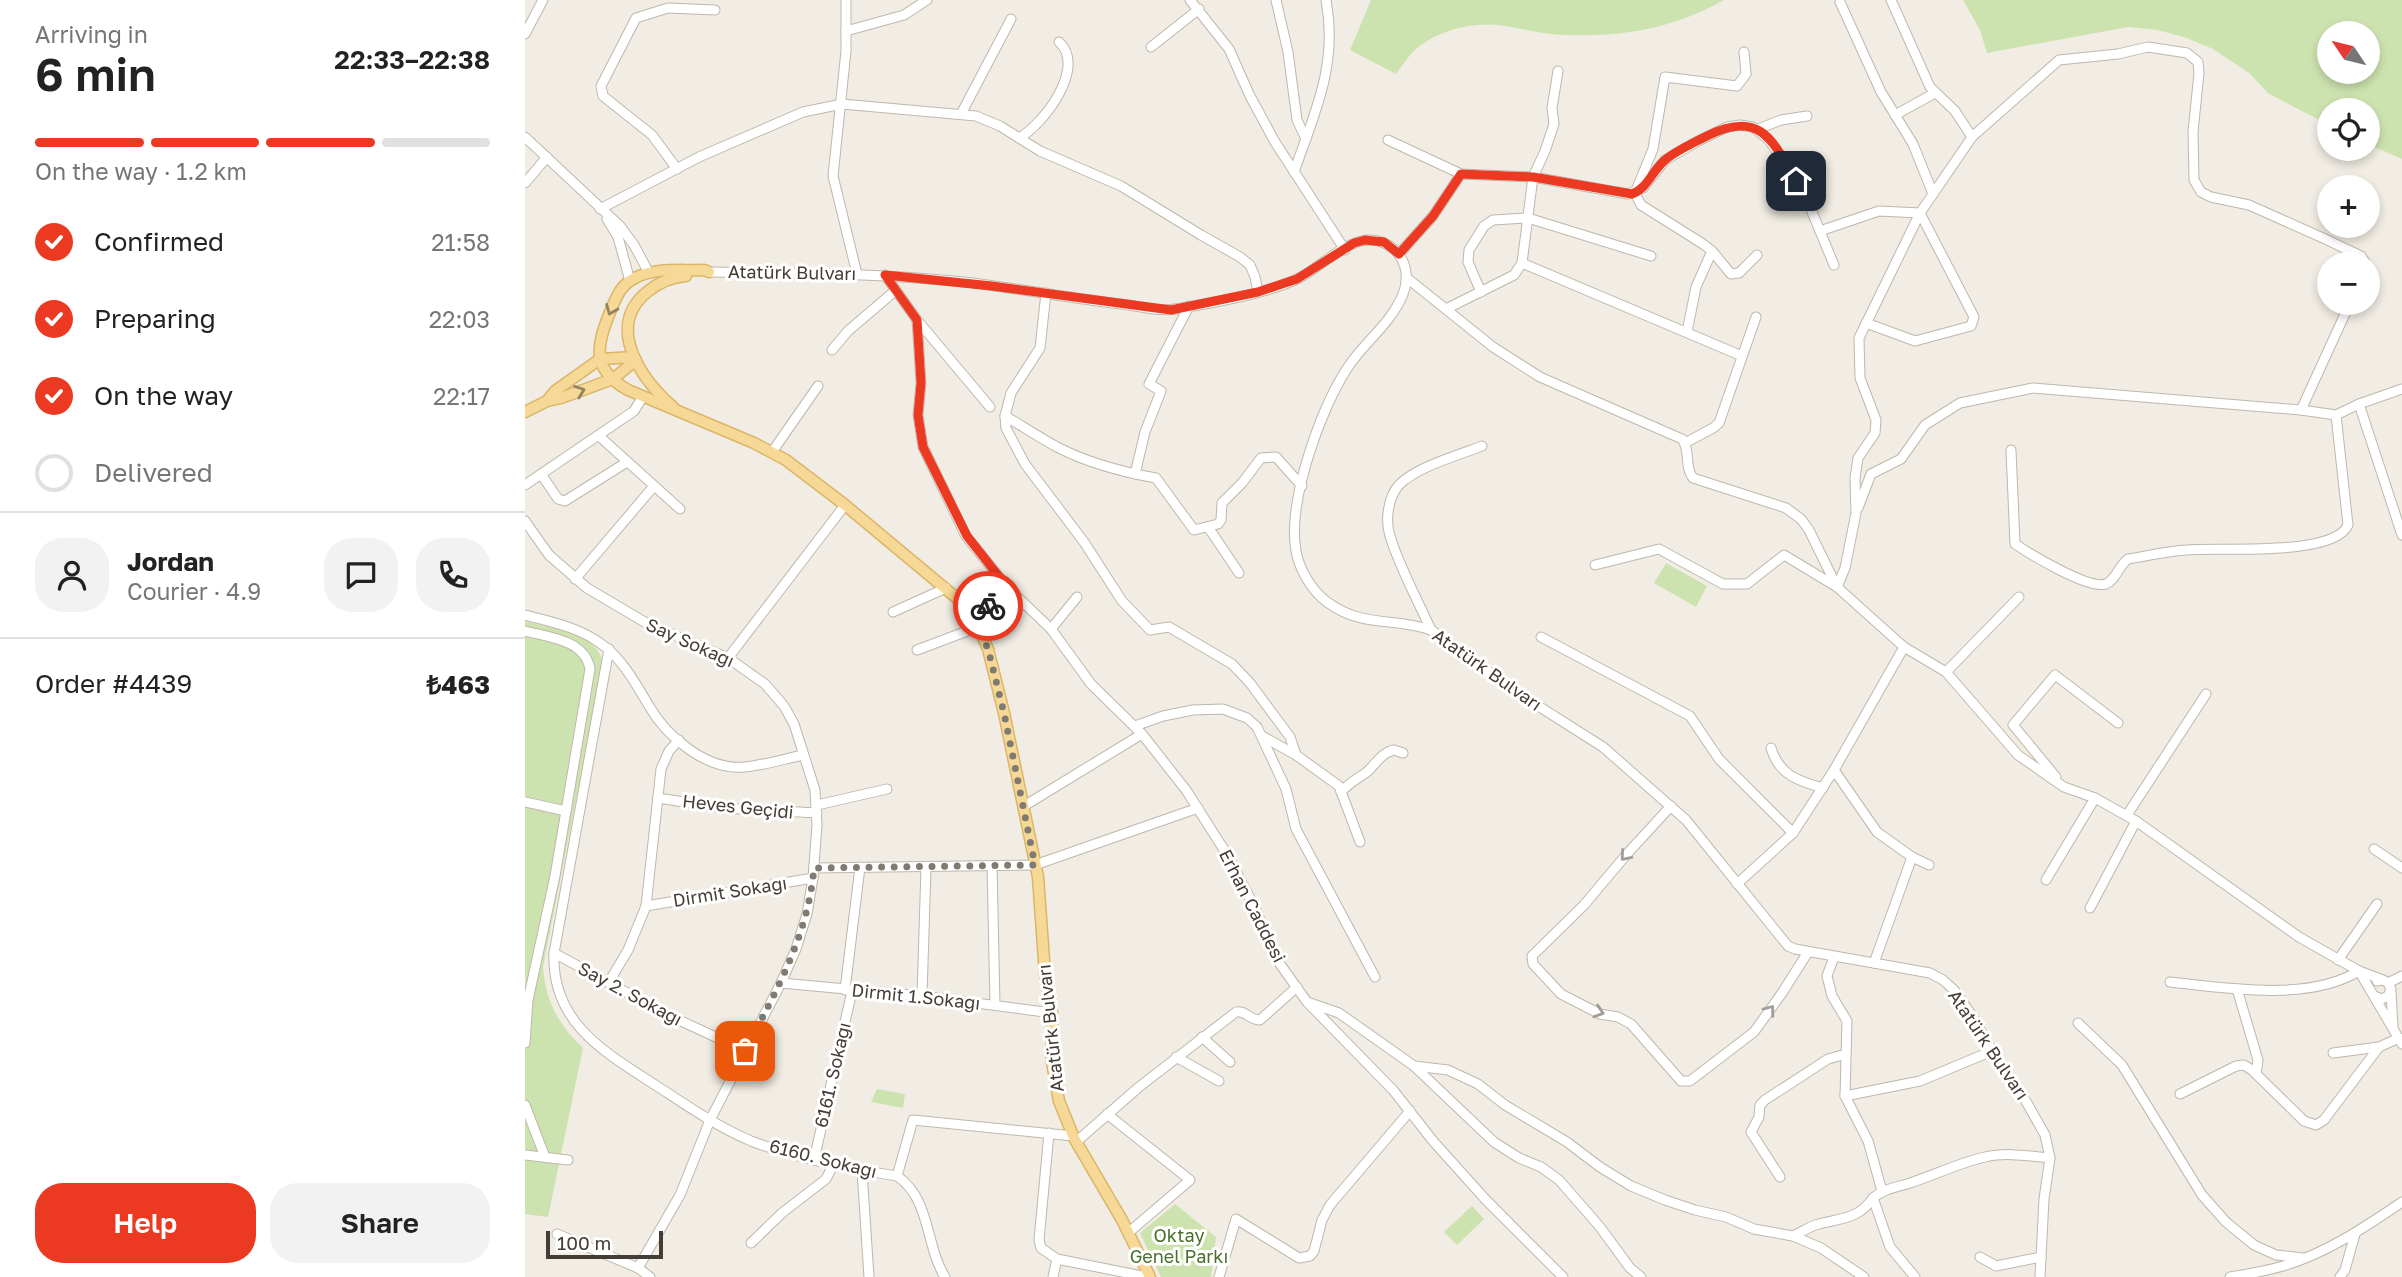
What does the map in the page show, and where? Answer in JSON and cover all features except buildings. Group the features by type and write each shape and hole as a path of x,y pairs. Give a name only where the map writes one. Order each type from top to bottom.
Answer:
{"main road":[{"path":"613,379 600,359 600,338 618,293 630,281 649,273 709,272"},
{"path":"685,415 649,383 627,337 627,323 632,310 647,292 669,279 709,272"},
{"path":"647,292 649,273"},
{"path":"630,281 647,292"},
{"path":"547,401 555,391 600,359 635,358"},
{"path":"525,412 547,401 613,379 635,358"},
{"name":"Atatürk Bulvarı","path":"613,379 642,398 772,452 797,467 960,600 976,623 991,659 1035,865 1045,974 1052,1013 1053,1075 1059,1101 1074,1139 1128,1233 1148,1277"}],"street":[{"path":"525,34 543,0"},
{"path":"846,0 842,104 833,176 857,274"},
{"path":"846,31 904,15 927,0"},
{"path":"1190,0 1229,49 1250,96 1294,172 1345,250"},
{"path":"1276,0 1288,52 1297,120 1306,139"},
{"path":"1294,172 1324,87 1331,45 1326,0"},
{"path":"1891,0 1926,80 1935,93 1955,111 1972,137"},
{"path":"1840,2 1870,68 1913,144 1933,194"},
{"path":"677,169 652,135 603,96 601,86 636,18 668,8 715,10"},
{"path":"1151,47 1199,9"},
{"path":"961,114 1011,19"},
{"path":"1019,138 1041,122 1056,100 1069,65 1068,52 1059,42"},
{"path":"1856,513 1855,478 1858,458 1875,433 1876,420 1860,378 1859,338 1920,213 1972,137 2059,60 2118,54 2148,47 2187,53 2198,62 2193,132 2194,180 2201,192 2211,197 2249,205 2353,252"},
{"path":"1744,52 1747,74 1737,86 1665,78 1655,138 1635,193 1640,205 1712,251 1725,271 1734,275 1739,273 1757,255"},
{"path":"1446,309 1514,275 1522,263 1533,177 1554,124 1552,108 1559,71"},
{"path":"1895,115 1935,93"},
{"path":"600,209 677,169 803,112 842,104 961,114 988,120 1040,151 1109,179 1240,257 1249,265 1258,292"},
{"path":"1758,129 1781,120 1807,116"},
{"path":"1388,140 1461,174 1533,177 1624,194 1635,193 1643,188 1665,160 1698,141 1733,125 1746,125 1758,129 1788,166 1805,195 1834,265"},
{"path":"525,137 613,219 627,235 649,273"},
{"path":"525,183 547,157"},
{"path":"1461,174 1433,216 1399,254 1407,278 1493,347 1540,377 1678,436 1685,443 1689,473 1693,478 1786,508 1801,519 1837,587"},
{"path":"600,209 618,237 630,281"},
{"path":"1821,231 1879,211 1920,213"},
{"path":"1867,323 1915,341 1971,326 1973,322 1973,312 1920,213"},
{"path":"1481,292 1468,262 1471,244 1484,226 1493,220 1528,219 1651,256"},
{"name":"Atatürk Bulvarı","path":"709,272 885,275 1171,310 1258,292 1297,279 1354,243 1376,240 1384,242 1399,254"},
{"path":"1686,332 1696,288 1712,251"},
{"path":"1522,263 1742,356"},
{"path":"885,275 917,320 991,407"},
{"name":"Atatürk Bulvarı","path":"1407,278 1403,295 1394,313 1349,366 1326,409 1311,448 1295,524 1296,551 1300,567 1308,581 1324,600 1345,613 1368,621 1417,625 1431,630 1521,695 1603,747 1686,820 1781,940 1795,949 1930,973 1954,990 2027,1102 2045,1135 2050,1158 2044,1199 2040,1277"},
{"path":"832,351 848,331 896,290"},
{"path":"1046,293 1040,348 1011,393 1005,416 1006,428 1025,464 1084,542 1132,614 1150,631 1169,627 1232,664 1250,683 1290,737 1296,755"},
{"path":"1135,474 1145,432 1161,391 1149,384 1189,306"},
{"path":"2301,410 2345,315"},
{"path":"1685,443 1719,423 1756,317"},
{"name":"Erhan Caddesi","path":"917,320 921,383 918,415 923,447 967,536 1008,588 1051,629 1091,684 1142,734 1186,790 1228,856 1255,908 1275,957 1307,1002 1356,1050 1486,1200 1563,1277"},
{"path":"772,452 818,386"},
{"path":"1837,587 1845,568 1856,513 1871,474 1901,459 1925,425 1961,403 2033,388 2336,415 2402,389"},
{"path":"525,485 634,411 642,398"},
{"path":"2359,404 2402,535"},
{"path":"2011,450 2015,544 2065,572 2094,584 2105,584 2110,582 2128,559 2187,550 2279,549 2340,535 2348,525 2336,415"},
{"path":"1005,416 1057,447 1086,460 1156,478 1194,530 1220,523 1222,503 1242,483 1261,457 1276,457 1302,486"},
{"path":"599,436 680,509"},
{"path":"1431,630 1390,537 1388,524 1391,502 1400,483 1437,462 1482,446"},
{"path":"541,474 558,499 565,501 627,462"},
{"path":"575,579 654,486"},
{"path":"728,658 845,505"},
{"name":"Say Sokağı","path":"525,521 549,555 575,579 610,603 648,624 728,658 758,678 778,698 794,724 812,778 817,809 813,873 802,932 781,983 707,1119 680,1195 638,1268"},
{"path":"1208,527 1239,573"},
{"path":"1595,565 1659,550 1723,584 1747,584 1784,555 1837,587 1904,647 1946,672 2018,755 2064,786 2127,815 2299,937 2387,984"},
{"path":"893,612 946,588"},
{"path":"917,650 976,623 1008,588"},
{"path":"1051,629 1077,597"},
{"path":"1946,672 2019,597"},
{"path":"525,615 577,630 609,649 635,681 659,720 679,740 708,759 737,767 803,755"},
{"path":"525,631 570,644 585,654 590,665 566,811 529,980 525,1043"},
{"path":"1541,637 1690,716 1719,759 1793,833"},
{"path":"1737,884 1793,833 1834,770 1904,647"},
{"name":"6160. Sokağı","path":"609,649 554,953 554,975 559,994 565,1008 584,1033 608,1054 707,1119 751,1140 833,1165 897,1176 913,1120 1049,1133 1074,1139"},
{"path":"2064,786 2013,725 2055,675 2118,723"},
{"path":"2127,815 2206,694"},
{"path":"1135,726 1163,716 1193,710 1223,709 1247,718 1257,727 1286,789 1296,829 1375,977"},
{"path":"1024,806 1142,734"},
{"path":"1261,736 1296,755 1339,786 1360,842"},
{"path":"609,982 628,950 646,905 663,763 679,740"},
{"path":"1771,748 1780,769 1792,778 1823,788"},
{"path":"1341,792 1351,780 1365,773 1387,752 1394,750 1403,753"},
{"path":"1834,770 1877,832 1929,866"},
{"name":"Heves Geçidi","path":"658,798 744,810 817,809 887,789"},
{"path":"2046,880 2095,798"},
{"path":"525,802 566,811"},
{"path":"1671,806 1584,905 1532,956 1533,964 1561,995 1600,1014 1625,1019 1681,1082 1690,1081 1754,1031 1808,952"},
{"name":"Dirmit Sokağı","path":"646,905 813,873 860,867 1035,865 1198,807"},
{"path":"2090,908 2136,821"},
{"path":"2374,849 2402,867"},
{"path":"1874,963 1912,857"},
{"path":"992,866 995,1005"},
{"name":"6161. Sokağı","path":"814,1160 848,990 860,867"},
{"path":"926,867 922,996 1052,1013"},
{"path":"2338,960 2377,904"},
{"name":"Say 2. Sokağı","path":"554,953 670,1016 745,1051"},
{"path":"1834,957 1827,976 1828,986 1847,1021 1845,1096 1868,1142 1882,1191"},
{"path":"2170,982 2270,990 2335,982 2359,971"},
{"path":"2359,971 2373,995 2398,1026"},
{"path":"2373,995 2374,983 2387,984 2402,976"},
{"name":"Dirmit 1.Sokağı","path":"781,983 922,996 1052,1013"},
{"path":"2373,995 2382,999 2388,996 2387,984"},
{"path":"2333,1053 2379,1047 2400,1041 2387,984"},
{"path":"1074,1139 1235,1012 1241,1012 1254,1020 1262,1018 1297,988"},
{"path":"2237,989 2258,1060 2256,1074"},
{"path":"1307,1002 1339,1013 1414,1066 1494,1142 1541,1167 1559,1180 1600,1227 1630,1268 1641,1277"},
{"path":"2078,1023 2122,1065 2202,1195 2226,1222 2254,1245 2276,1255 2303,1258"},
{"path":"1202,1037 1230,1062"},
{"path":"2180,1094 2236,1066 2244,1065 2304,1121 2316,1125 2324,1120 2379,1047"},
{"path":"1845,1096 1920,1080 1992,1051"},
{"path":"1780,1177 1751,1132 1759,1117 1760,1105 1771,1095 1828,1059 1846,1054"},
{"path":"1176,1057 1219,1081"},
{"path":"1414,1066 1448,1070 1478,1084 1505,1105 1567,1142 1631,1186 1754,1229 1793,1236 1821,1248 1864,1277"},
{"path":"525,1105 545,1157"},
{"path":"1219,1277 1236,1219 1299,1258 1311,1256 1322,1220 1331,1205 1410,1111"},
{"path":"1107,1115 1190,1180 1128,1233"},
{"path":"1049,1133 1039,1243 1042,1250 1057,1258 1148,1277"},
{"path":"525,1155 568,1160"},
{"path":"1793,1236 1817,1224 1848,1219 1858,1214 1882,1191 1985,1157 2001,1155 2050,1158"},
{"path":"751,1243 782,1213 826,1179 833,1165"},
{"path":"862,1171 869,1277"},
{"path":"897,1176 909,1187 921,1205 934,1255 945,1277"},
{"path":"1873,1198 1890,1247 1915,1277"},
{"path":"2230,1277 2284,1266 2303,1258 2355,1234 2402,1202"},
{"path":"557,1234 638,1268 650,1277"},
{"path":"2340,1277 2346,1270 2355,1234"},
{"path":"1980,1257 1996,1266 2041,1257"},
{"path":"1053,1277 1057,1258"}],"green space":[{"path":"1371,0 1724,0 1669,23 1611,34 1553,34 1494,25 1458,28 1425,42 1396,74 1350,50"},
{"path":"1963,0 2402,0 2402,159 2380,149 2380,98 2317,98 2317,119 2269,94 2249,73 2213,49 2158,30 2128,27 1987,53 1980,30"},
{"path":"1666,563 1707,586 1696,607 1654,583"},
{"path":"525,621 583,638 600,653 603,664 543,967 544,979 555,1012 567,1031 583,1048 548,1217 525,1214"},
{"path":"877,1089 905,1094 903,1108 871,1102"},
{"name":"Oktay Genel Parkı","path":"1175,1204 1216,1237 1211,1277 1161,1277 1140,1233"},
{"path":"1472,1206 1484,1219 1457,1245 1444,1232"}],"way so far":[{"path":"745,1051 796,949 807,914 814,868 1035,865 1004,713 988,649 974,619 988,606"}],"route":[{"path":"988,606 1008,588 967,536 923,447 918,415 921,383 917,320 885,275 964,282 1171,310 1258,292 1297,279 1354,243 1365,240 1384,242 1399,254 1433,216 1461,174 1533,177 1632,194 1643,188 1658,166 1671,155 1720,129 1746,125 1758,129 1768,139 1796,181"}]}
